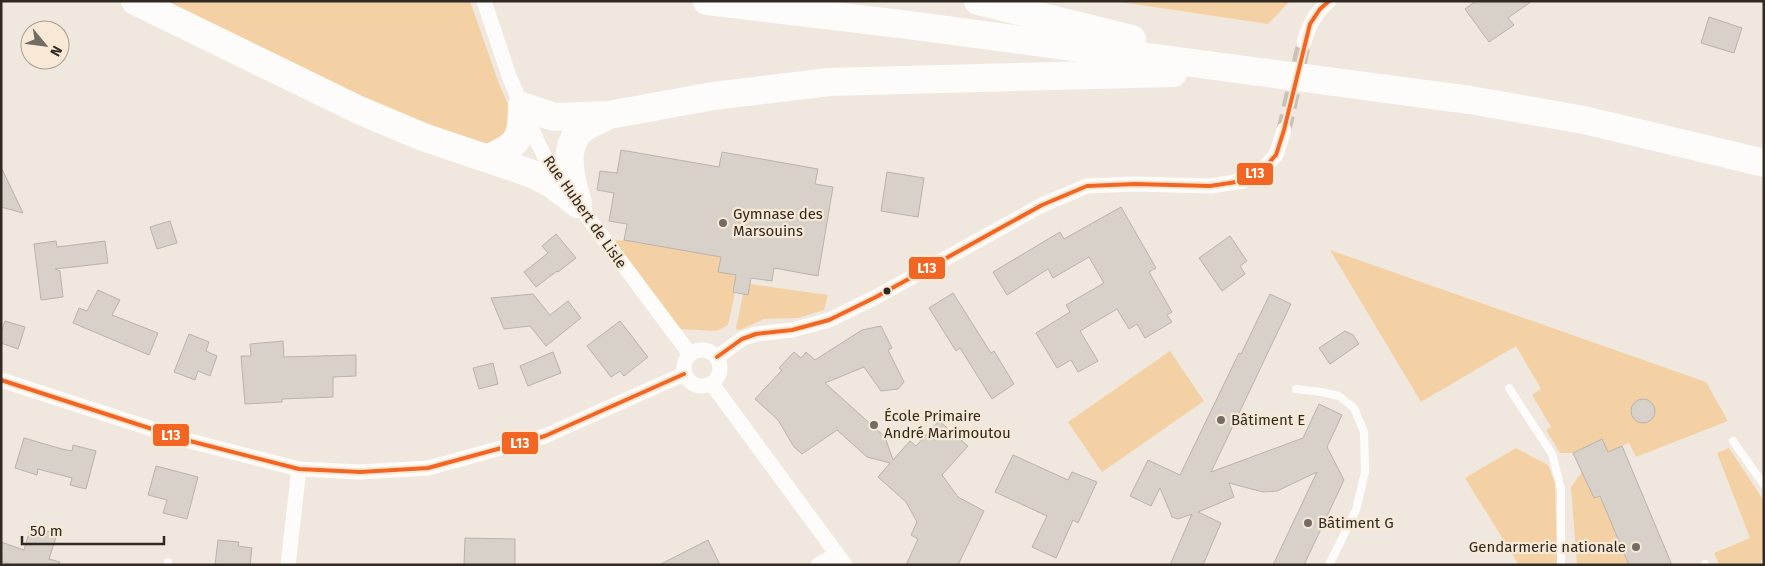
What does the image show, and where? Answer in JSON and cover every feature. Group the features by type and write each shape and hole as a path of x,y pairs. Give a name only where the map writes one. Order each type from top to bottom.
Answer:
{"highway":[{"path":"135,1 358,110 423,137 530,173 552,184 578,204"},
{"path":"707,1 909,25 1470,100 1542,112 1764,163"},
{"path":"978,1 1252,70"},
{"path":"488,158 503,152 517,142 522,125 522,106 554,117 609,115 713,96 829,82 1252,70"},
{"path":"578,204 570,166 571,146 581,130 609,115"}],"street":[{"name":"Rue Hubert de Lisle","path":"484,1 509,76 550,167 690,354"},
{"path":"1304,42 1310,24 1320,9 1329,1"},
{"path":"717,357 742,339 756,334 792,330 829,320 876,297 1042,205 1087,186 1135,184 1210,186 1243,182 1264,168 1276,155 1284,130"},
{"path":"699,350 709,351 717,357 721,367 719,376 712,384 704,387 696,386 688,381 684,374 684,367 690,354 699,350"},
{"path":"1,380 186,440 299,469 360,472 428,468 545,436 684,374"},
{"path":"712,384 841,560 818,565"},
{"path":"288,565 299,469"}],"lane":[{"path":"1509,388 1552,454 1561,489 1562,565"},
{"path":"1296,390 1339,396 1354,408 1364,432 1365,472 1356,510 1329,565"},
{"path":"1734,441 1764,485"}],"shaded area":[{"path":"158,1 470,1 498,81 513,116 516,130 494,144 467,143 408,118"},
{"path":"1114,1 1290,1 1268,24"},
{"path":"624,240 721,257 719,272 736,275 733,292 735,293 728,325 716,331 678,329 608,241"},
{"path":"1330,250 1706,382 1728,421 1636,457 1629,443 1608,452 1602,439 1573,453 1560,453 1546,430 1551,427 1532,395 1541,389 1516,346 1421,402"},
{"path":"750,284 828,295 824,310 798,318 764,319 740,330 736,329 743,294"},
{"path":"1170,351 1204,401 1102,472 1068,422"},
{"path":"1516,448 1548,465 1555,482 1557,565 1519,565 1465,478"},
{"path":"1729,448 1764,501 1764,556 1760,565 1719,565 1714,553 1750,538 1717,453"},
{"path":"1582,472 1594,498 1600,496 1629,565 1577,565 1571,487"}],"building":[{"path":"1476,1 1532,1 1508,18 1514,25 1489,42 1465,9"},
{"path":"1709,17 1742,28 1734,53 1701,43"},
{"name":"Gymnase des Marsouins","path":"621,150 719,167 722,152 818,169 815,184 833,187 818,276 774,268 772,281 751,278 748,295 733,292 736,275 718,272 721,257 624,240 627,224 609,221 614,193 597,190 600,171 617,173"},
{"path":"1,167 23,213 1,207"},
{"path":"887,172 924,178 918,217 881,211"},
{"path":"1121,207 1156,268 1149,272 1172,312 1167,315 1172,322 1145,338 1137,324 1129,329 1117,309 1080,331 1098,361 1078,372 1071,360 1057,368 1036,333 1070,312 1066,305 1104,283 1089,257 1053,278 1048,269 1007,295 993,272 1060,232 1064,239"},
{"path":"170,221 177,243 157,249 150,227"},
{"path":"556,234 576,258 536,287 524,272 548,253 542,246"},
{"path":"1230,236 1247,261 1240,266 1245,274 1222,291 1199,258"},
{"path":"56,241 57,247 105,241 108,263 55,269 60,271 63,297 41,300 34,244"},
{"path":"98,290 120,300 112,315 158,333 149,355 73,323 79,308 87,311"},
{"path":"953,293 991,353 994,351 1014,384 992,399 960,348 956,351 929,308"},
{"path":"533,294 550,315 568,301 581,318 546,346 530,326 504,329 491,298"},
{"path":"1270,294 1291,304 1211,472 1303,438 1319,404 1342,415 1327,447 1344,480 1304,565 1273,565 1317,472 1277,491 1263,492 1229,483 1234,497 1198,512 1221,523 1203,565 1170,565 1192,514 1178,519 1172,517 1160,488 1151,506 1130,496 1148,460 1180,475"},
{"path":"5,321 25,327 18,349 1,343 1,333"},
{"path":"620,321 648,357 624,376 620,371 611,377 587,346"},
{"path":"881,326 892,348 888,350 904,382 898,389 881,391 864,367 825,383 885,437 893,460 910,441 916,446 939,421 968,446 942,475 958,497 984,511 958,565 906,565 918,539 911,535 917,522 906,502 878,477 890,463 867,457 837,430 802,454 794,447 778,420 755,399 782,370 779,368 794,352 801,358 806,352 815,360 862,330"},
{"path":"1345,331 1353,335 1359,344 1330,364 1319,348"},
{"path":"189,334 209,342 206,351 217,356 210,376 198,371 195,380 174,372"},
{"path":"283,341 284,357 356,355 356,376 333,377 333,397 282,399 282,402 245,404 241,356 251,356 250,344"},
{"path":"553,352 561,373 528,386 520,366"},
{"path":"493,363 498,384 479,389 473,368"},
{"path":"1643,399 1652,402 1655,411 1652,420 1643,423 1634,420 1631,411 1634,402"},
{"path":"24,438 72,451 73,445 96,451 86,489 70,485 72,478 38,469 37,475 15,468"},
{"path":"1602,439 1608,452 1622,446 1672,565 1629,565 1600,496 1594,498 1573,453"},
{"path":"1013,455 1068,480 1072,472 1097,482 1078,523 1073,520 1056,558 1032,547 1047,516 995,492"},
{"path":"156,466 198,477 187,519 163,513 167,500 148,495"},
{"path":"31,526 57,534 49,559 60,562 59,565 12,565 1,561 1,542 24,550"},
{"path":"465,538 515,539 515,565 464,565"},
{"path":"218,540 239,542 238,546 252,548 250,565 215,565"},
{"path":"708,540 720,565 659,565"}],"tunnel":[{"path":"1284,130 1304,42"}],"transit line":[{"name":"L13","path":"717,357 742,339 756,334 792,330 829,320 876,297 1042,205 1087,186 1135,184 1210,186 1243,181 1264,168 1276,155 1310,24 1320,9 1329,1"},
{"name":"L13","path":"1,380 186,440 299,469 360,472 428,468 545,436 684,374"}],"place":[{"name":"Gymnase des Marsouins","path":"723,223"},
{"name":"Bâtiment E","path":"1221,420"},
{"name":"École Primaire André Marimoutou","path":"874,425"},
{"name":"Bâtiment G","path":"1308,523"},
{"name":"Gendarmerie nationale","path":"1636,547"}]}
